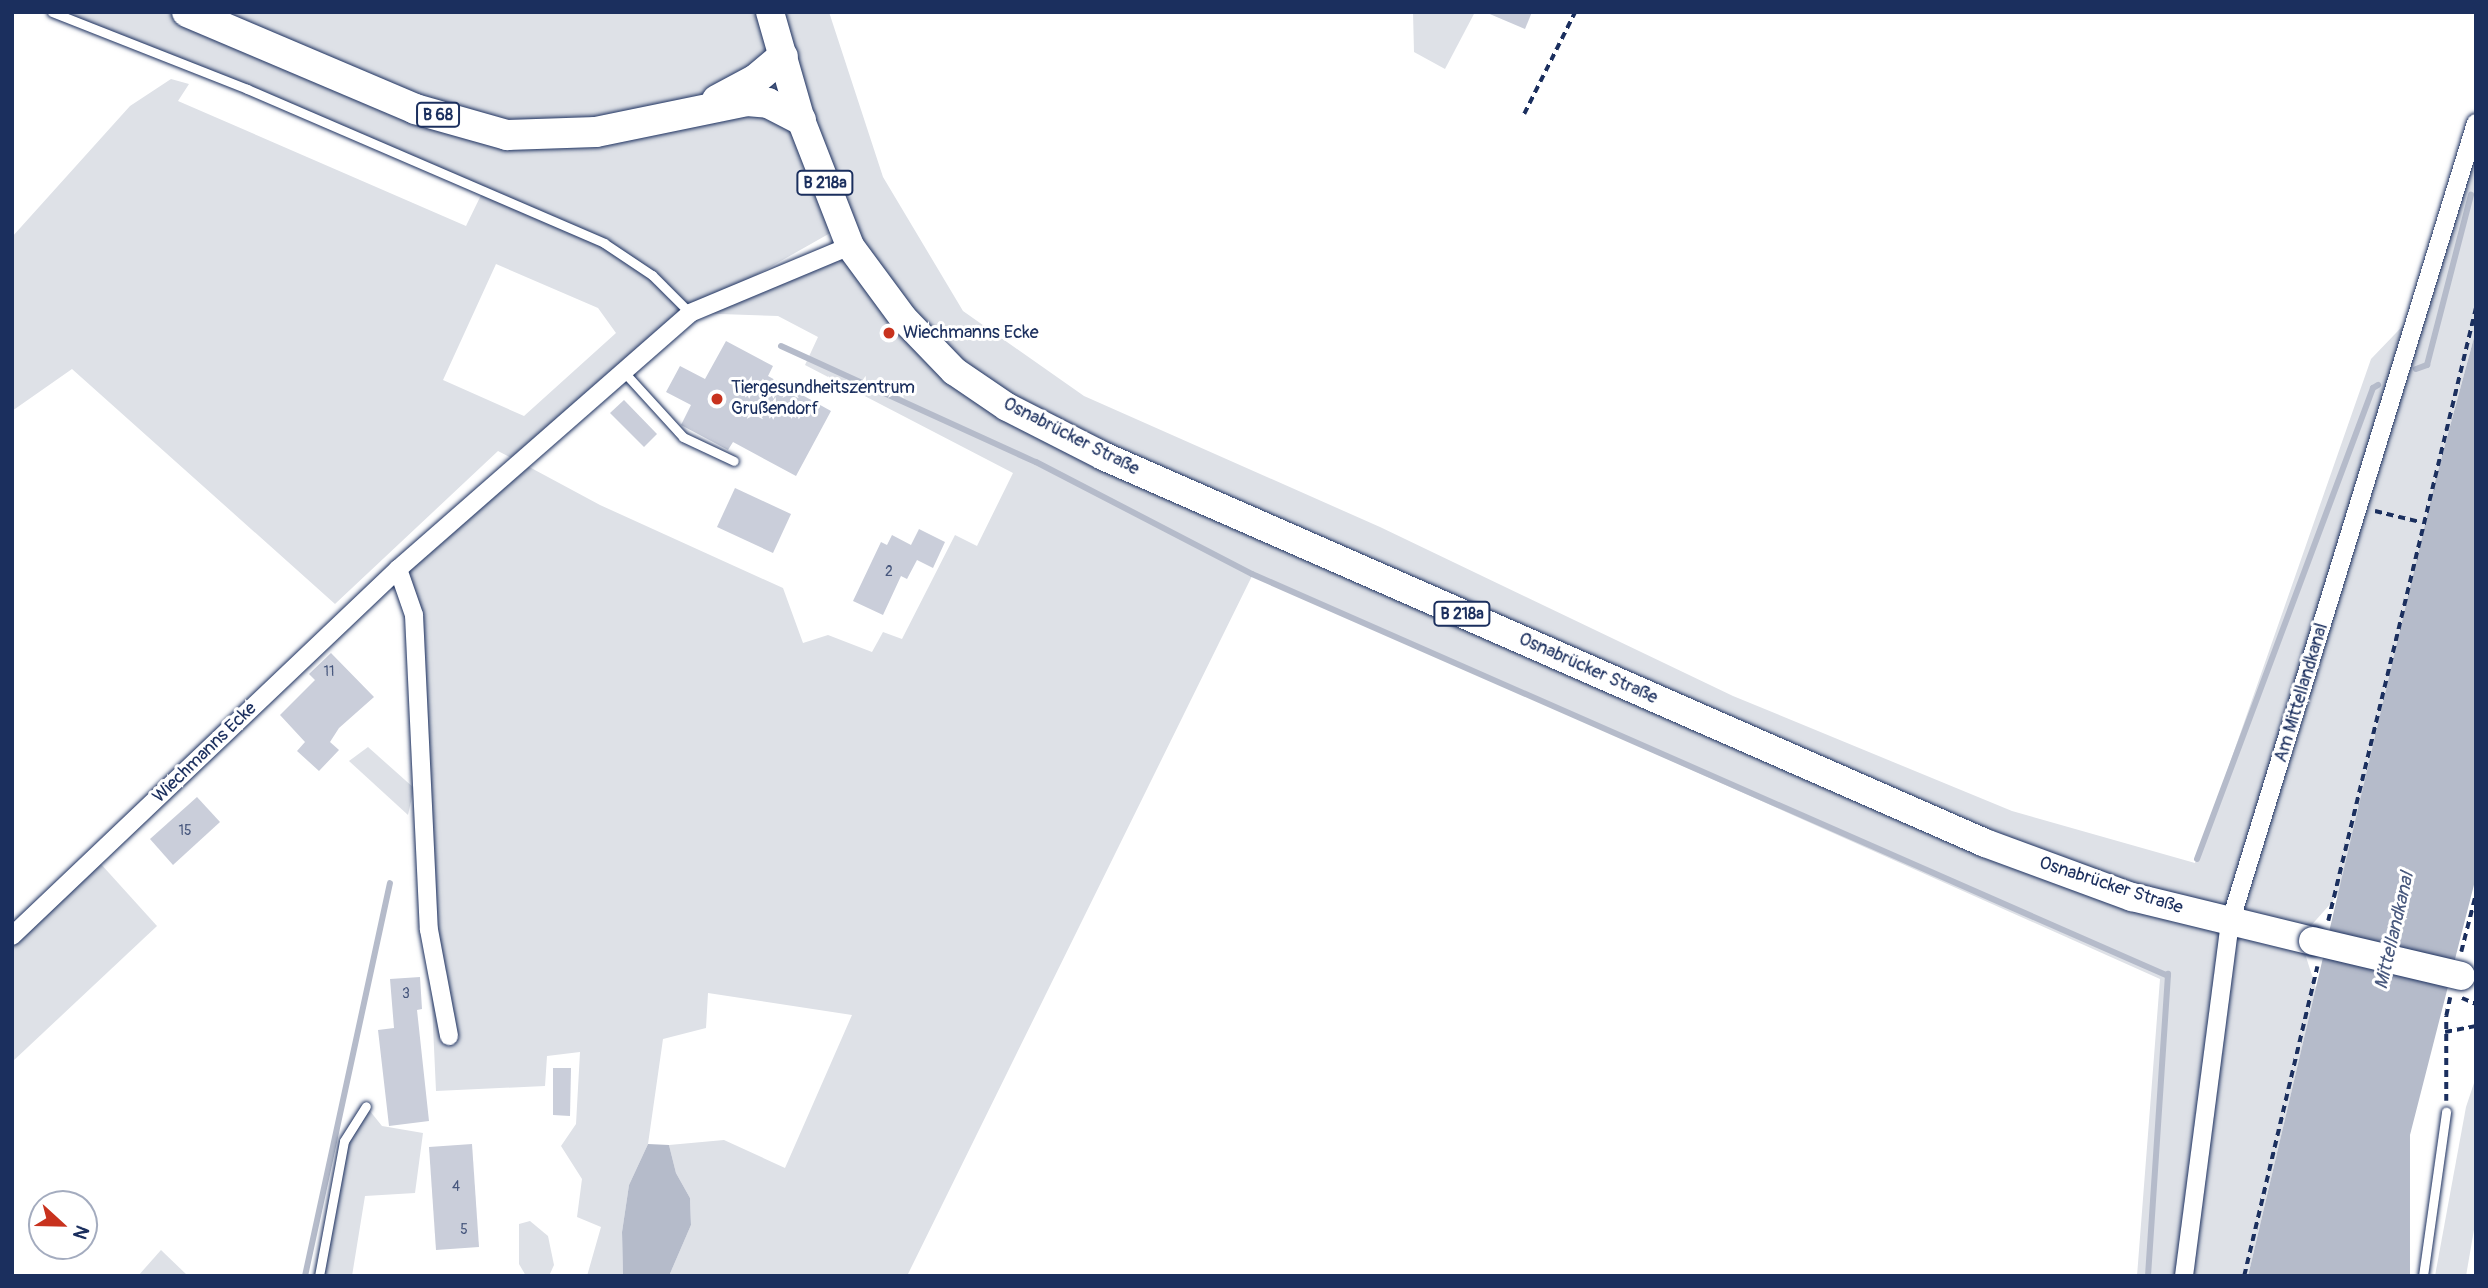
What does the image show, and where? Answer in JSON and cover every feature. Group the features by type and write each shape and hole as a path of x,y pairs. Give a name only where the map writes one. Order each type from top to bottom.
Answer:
{"highway":[{"name":"B 68","path":"187,12 415,109 507,135 596,132 704,107 756,79 783,56"},
{"path":"704,107 768,103 801,120"}],"main road":[{"name":"Osnabrücker Straße","path":"771,12 801,120 850,246 903,318 954,371 1007,407 1103,456 1985,843 2132,897 2462,980"}],"street":[{"name":"Am Mittellandkanal","path":"2184,1276 2230,923 2476,123"},
{"name":"Wiechmanns Ecke","path":"12,936 398,569 690,313 850,246"},
{"path":"398,569 414,615 429,930 449,1035"}],"lane":[{"path":"52,12 247,89 604,243 652,275 690,313"},
{"path":"623,371 680,435 734,461"},
{"path":"319,1276 344,1142 366,1106"},
{"path":"2423,1276 2445,1112"}],"path":[{"path":"1524,114 1574,12"},
{"path":"2244,1276 2319,943 2420,522 2476,307"},
{"path":"2359,506 2420,522"},
{"path":"2445,1112 2445,1032 2462,980 2476,893"},
{"path":"2462,980 2476,1004"},
{"path":"2445,1032 2476,1026"}],"shaded area":[{"path":"50,12 173,12 507,143 756,109 789,127 832,232 698,308 850,246 774,53 736,84 657,113 511,126 418,101 200,12 829,12 883,177 963,311 1084,396 1380,527 1733,696 2012,811 2195,863 2371,359 2418,310 2476,123 2476,330 2435,482 2340,893 2300,938 2316,988 2248,1276 2137,1276 2160,979 1253,574 907,1276 669,1276 691,1225 690,1198 676,1173 669,1145 724,1140 785,1168 852,1015 708,993 706,1028 663,1039 648,1144 629,1185 622,1232 623,1276 587,1276 601,1227 577,1217 582,1179 561,1146 576,1124 580,1052 547,1056 545,1086 436,1091 414,615 398,569 519,462 498,451 335,604 72,369 12,411 12,237 130,106 171,79 189,84 178,101 466,226 483,191","holes":["496,264 598,308 616,333 524,416 443,380","690,313 778,316 818,337 805,365 1013,473 977,546 955,535 902,639 883,632 872,652 828,635 803,643 783,588 600,505 520,462"]},
{"path":"1413,12 1475,12 1445,69 1414,52"},
{"path":"368,747 414,788 408,815 349,761"},
{"path":"100,863 157,926 12,1062 12,948"},
{"path":"2476,1077 2476,1218 2466,1276 2435,1276 2466,1107"},
{"path":"366,1106 382,1126 423,1133 415,1193 365,1196 352,1276 319,1276 344,1141"},
{"path":"530,1221 548,1236 554,1265 549,1276 526,1276 519,1264 519,1224"},
{"path":"161,1250 188,1276 138,1276"}],"water":[{"name":"Mittellandkanal","path":"2476,330 2476,877 2410,1135 2410,1276 2248,1276 2435,482"},
{"path":"648,1144 669,1145 676,1173 690,1198 691,1225 669,1276 623,1276 622,1232 629,1185"}],"building":[{"path":"1485,12 1532,12 1525,29"},
{"path":"726,341 773,366 768,376 831,411 796,476 733,442 728,450 681,425 691,405 666,392 680,366 705,379"},
{"path":"624,400 657,434 644,447 610,413"},
{"path":"735,488 791,514 773,553 717,527"},
{"path":"919,529 945,542 933,568 917,560 907,579 901,576 883,615 853,601 881,542 887,545 892,535 911,545"},
{"path":"331,653 374,697 339,728 330,742 339,750 319,771 297,751 305,742 280,715 315,680 309,674"},
{"path":"197,797 220,822 173,865 150,839"},
{"path":"420,977 422,1009 417,1010 429,1121 389,1126 378,1030 394,1028 390,979"},
{"path":"553,1068 571,1068 570,1116 553,1115"},
{"path":"472,1144 479,1247 436,1250 429,1147"}],"waterway":[{"path":"2416,369 2427,365 2471,195"},
{"path":"781,346 1036,462 1252,574 2168,976"},
{"path":"2197,859 2373,388 2378,385"},
{"path":"305,1276 390,883"},
{"path":"2148,1276 2168,974"}],"place":[{"name":"Wiechmanns Ecke","path":"889,333"},
{"name":"Tiergesundheitszentrum Grußendorf","path":"717,399"}]}
